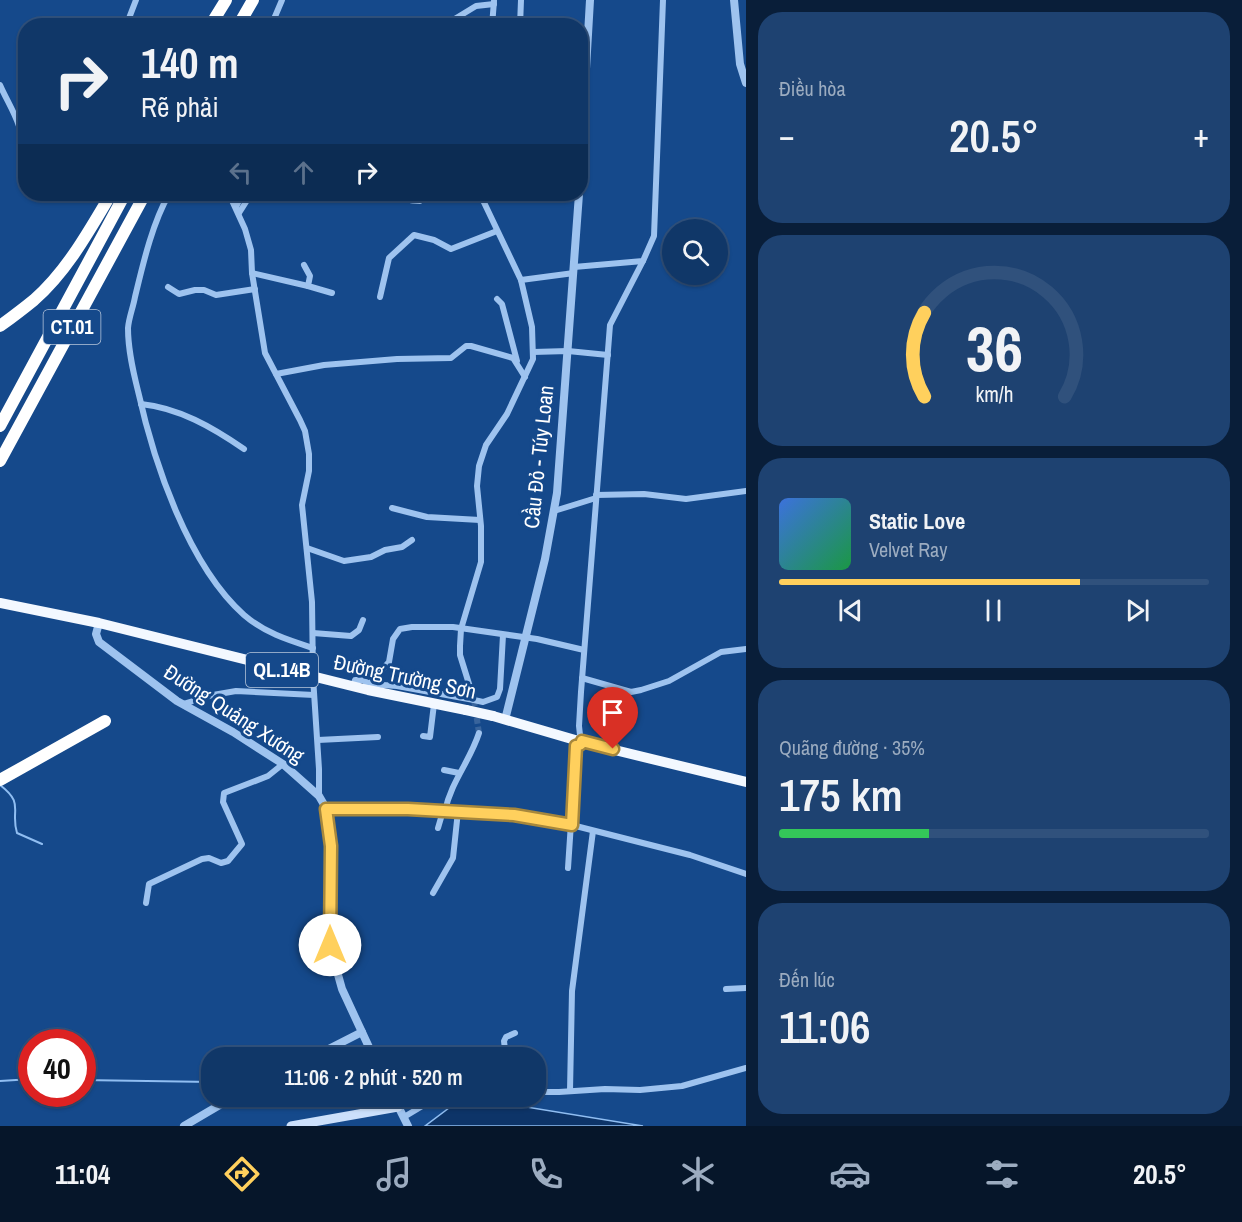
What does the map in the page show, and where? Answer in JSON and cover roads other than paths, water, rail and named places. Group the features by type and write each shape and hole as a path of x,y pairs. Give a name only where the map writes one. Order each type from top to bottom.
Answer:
{"highway":[{"path":"215,18 226,0"},
{"path":"224,18 234,0"},
{"path":"242,18 252,0"},
{"path":"0,326 34,300 54,279 74,253 107,201"},
{"name":"CT.01","path":"0,426 121,201"},
{"name":"CT.01","path":"0,461 141,201"},
{"name":"Đường Trường Sơn","path":"0,596 21,606"},
{"name":"Đường Trường Sơn","path":"0,603 99,623 353,687 493,716 746,782"},
{"path":"0,780 102,722"}],"main road":[{"path":"291,1126 398,1107"}],"street":[{"path":"129,18 136,0"},
{"path":"274,18 282,0"},
{"path":"520,18 521,0"},
{"path":"588,34 590,0"},
{"path":"568,868 576,746 582,741 579,726 582,678 610,325 654,237 663,0"},
{"path":"734,0 740,64 746,83"},
{"path":"456,18 476,6 494,2 493,18"},
{"path":"0,85 18,123"},
{"path":"166,201 141,268 129,316 128,331 131,360 156,459 180,519 201,560 215,581 237,607 256,624 283,639 314,648"},
{"path":"232,201 251,250 252,273 265,353 303,425 309,454 309,471 302,505 314,648 313,677 318,740 319,796"},
{"path":"237,210 240,201"},
{"path":"237,210 245,201"},
{"path":"474,700 460,655 461,629 481,562 477,486 479,466 486,446 507,414 534,359 532,327 521,280 483,201"},
{"name":"Cầu Đỏ - Túy Loan","path":"505,720 545,559 557,493 579,201"},
{"path":"380,297 389,258 414,235 429,238 451,249 497,231"},
{"path":"521,280 643,261"},
{"path":"304,265 310,276 308,286"},
{"path":"252,273 332,293"},
{"path":"168,287 179,294 204,290 216,295 255,289"},
{"path":"497,299 502,304 518,364"},
{"path":"276,374 324,365 397,359 451,358 466,346 471,346 513,358 525,376"},
{"path":"533,352 568,351 608,355"},
{"path":"141,404 178,412 207,426 244,449"},
{"path":"554,511 596,496 645,494 686,499 746,491"},
{"path":"392,508 427,517 480,520"},
{"path":"307,548 344,561 371,557 384,550 402,547 412,540"},
{"path":"313,633 326,632 351,636 360,630 363,620"},
{"name":"Đường Quảng Xương","path":"99,623 96,634 99,642 182,705 224,726 283,764 319,796 326,809 331,846 330,945 342,989 369,1047"},
{"path":"369,684 389,662 393,639 400,629 412,627 461,629 537,639 584,650"},
{"path":"353,687 355,680 363,680 369,684 397,686 483,702 497,697 500,689 503,635"},
{"path":"582,678 631,692 669,681 721,652 746,649"},
{"path":"182,705 213,695 236,691 314,695"},
{"path":"423,736 430,737 434,704"},
{"path":"438,828 448,798 479,733"},
{"path":"318,740 378,737"},
{"path":"146,903 149,884 160,878 202,859 209,858 221,864 228,861 242,844 222,802 224,793 268,776 283,764"},
{"path":"444,770 459,773"},
{"path":"326,809 408,809 514,815 572,825 690,855 746,874"},
{"path":"433,893 453,858 458,811"},
{"path":"570,1091 572,991 593,831"},
{"path":"726,989 746,988"},
{"path":"333,1047 362,1032"},
{"path":"505,1047 506,1037 515,1033"},
{"path":"546,1092 640,1090 682,1086 746,1068"},
{"path":"184,1126 216,1107"},
{"path":"398,1107 406,1122 425,1107"}],"water":[{"path":"450,1107 527,1107 643,1126 425,1126"}],"waterway":[{"path":"0,785 15,802 17,833 42,844"},
{"path":"0,1081 18,1080"},
{"path":"96,1080 201,1082"}],"tunnel":[{"path":"474,700 479,733"}]}
